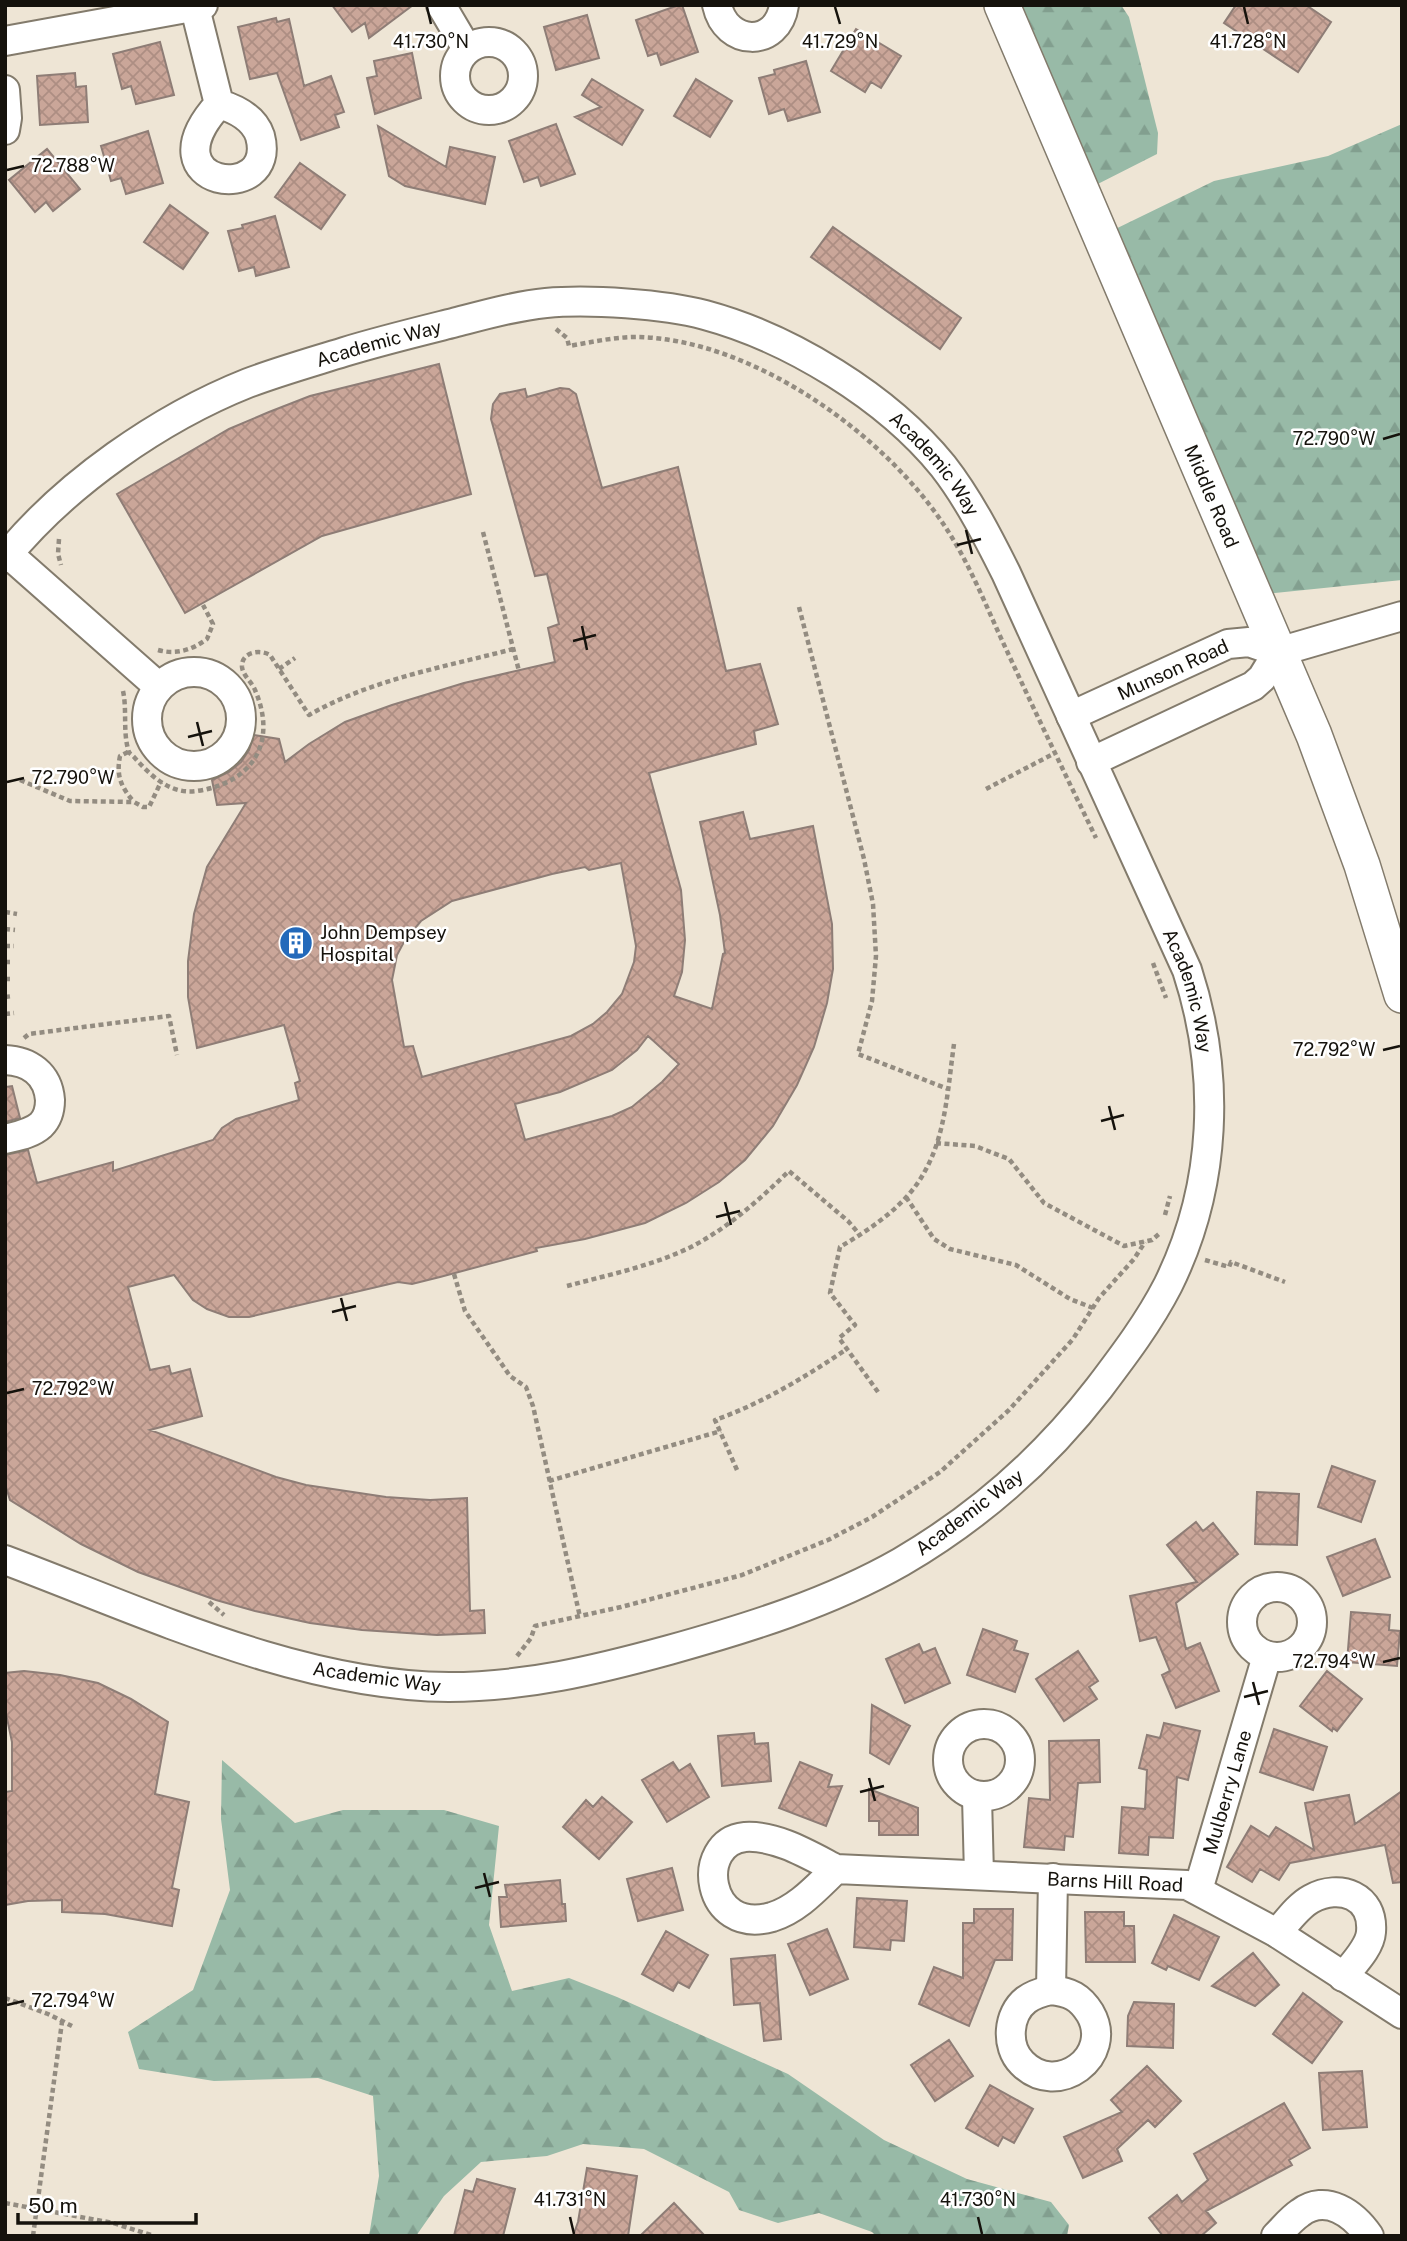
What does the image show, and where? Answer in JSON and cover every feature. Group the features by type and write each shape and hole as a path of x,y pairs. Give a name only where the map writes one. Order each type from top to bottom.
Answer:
{"street":[{"path":"441,5 467,49"},
{"path":"718,5 720,15 733,32 752,38 774,27 780,20 784,5"},
{"name":"Middle Road","path":"1002,5 1339,798 1379,916 1402,995"},
{"path":"5,41 199,6 219,104"},
{"path":"5,90 5,130"},
{"name":"Academic Way","path":"5,1560 277,1660 313,1669 406,1684 521,1684 596,1670 766,1620 837,1593 920,1550 1008,1486 1078,1415 1131,1345 1174,1270 1194,1216 1203,1176 1210,1122 1205,1042 1194,994 1172,935 996,552 955,483 912,434 866,396 795,351 725,321 677,310 601,303 546,303 524,306 369,344 273,374 194,409 128,449 67,495 7,554"},
{"path":"7,554 159,687"},
{"path":"1091,762 1253,686 1262,678 1278,652 1402,616"},
{"name":"Munson Road","path":"1071,716 1228,644 1249,642 1278,652"},
{"path":"5,1060 24,1063 39,1072 47,1084 50,1101 48,1113 41,1125 32,1131 5,1139"},
{"name":"Mulberry Lane","path":"1198,1890 1267,1656"},
{"path":"977,1797 979,1875"},
{"name":"Barns Hill Road","path":"836,1869 1187,1885 1277,1933 1402,2014"},
{"path":"1051,1990 1053,1878"},
{"path":"1277,1933 1309,1900 1327,1892 1352,1894 1362,1902 1369,1914 1372,1933 1362,1952 1343,1977"},
{"path":"1276,2236 1301,2212 1310,2207 1321,2206 1348,2212 1369,2236"}],"path":[{"path":"553,327 561,332 569,346 612,338 671,340 756,367 846,421 882,452 920,492 947,529 1100,847"},
{"path":"63,528 59,537 58,554 60,565 68,575"},
{"path":"483,532 519,671"},
{"path":"151,649 175,653 188,650 207,639 213,624 203,605"},
{"path":"799,607 864,859 873,904 876,956 872,1001 858,1054 948,1088"},
{"path":"115,683 124,692 128,752 152,778 189,792 208,789 239,775 254,763 261,747 263,715 256,691 242,665 249,654 264,651 270,655 309,715 364,689 513,649"},
{"path":"279,669 295,658"},
{"path":"128,752 120,756 118,776 123,790 134,802 149,807 161,782"},
{"path":"986,789 1055,753"},
{"path":"20,780 70,801 134,802"},
{"path":"5,912 17,914"},
{"path":"5,929 15,930"},
{"path":"5,946 13,946"},
{"path":"1151,957 1168,1004"},
{"path":"5,962 13,962"},
{"path":"5,979 12,979"},
{"path":"5,997 13,996"},
{"path":"5,1014 14,1013"},
{"path":"29,1034 169,1016 177,1055"},
{"path":"878,1392 839,1338 855,1325 830,1293 841,1247 872,1228 906,1197 925,1172 936,1143 954,1044"},
{"path":"936,1143 975,1146 1009,1159 1044,1203 1124,1245 1146,1241 1159,1235 1173,1186"},
{"path":"567,1286 659,1260 690,1247 756,1203 789,1171 848,1221 860,1235"},
{"path":"906,1197 934,1239 950,1249 1016,1265 1070,1299 1093,1308"},
{"path":"507,1661 518,1656 531,1638 535,1626 742,1575 790,1557 872,1517 940,1472 1009,1410 1073,1339 1116,1277 1134,1259 1146,1241"},
{"path":"1209,1261 1229,1267 1230,1262 1285,1282"},
{"path":"454,1274 465,1311 510,1376 526,1387 580,1617"},
{"path":"737,1470 715,1420 747,1409 792,1386 848,1349"},
{"path":"549,1481 721,1431"},
{"path":"209,1602 228,1618"},
{"path":"5,1998 72,2026"},
{"path":"33,2236 62,2022"},
{"path":"5,2203 113,2223 154,2236"}],"green space":[{"path":"1002,5 1121,5 1129,17 1158,133 1157,154 1082,192"},
{"path":"1402,124 1402,580 1254,595 1101,236 1214,181 1328,156"},
{"path":"222,1760 295,1823 343,1810 444,1810 499,1826 489,1925 512,1991 569,1978 617,1997 788,2074 884,2140 967,2179 1051,2202 1069,2225 1067,2236 876,2236 872,2232 819,2213 778,2223 739,2210 729,2192 644,2149 583,2144 547,2156 481,2162 444,2196 416,2236 369,2236 379,2176 373,2096 318,2078 214,2081 139,2069 128,2032 193,1990 230,1890 221,1819"}],"building":[{"path":"332,5 413,5 369,38 365,23 352,32"},
{"path":"682,5 698,52 661,65 657,53 648,56 636,20"},
{"path":"1236,5 1306,5 1331,22 1298,72 1224,23"},
{"path":"587,15 599,58 556,70 544,27"},
{"path":"276,18 277,22 289,19 304,86 331,76 344,112 335,115 339,127 301,140 277,73 250,79 238,27"},
{"path":"856,29 901,56 881,88 871,82 865,92 831,71"},
{"path":"160,42 174,95 136,104 131,86 122,89 113,54"},
{"path":"412,53 421,98 375,114 367,78 377,76 374,61"},
{"path":"806,61 820,112 788,121 784,109 769,114 759,78 775,74 774,70"},
{"path":"75,73 76,87 86,86 88,122 40,125 37,76"},
{"path":"592,79 643,110 622,145 575,117 601,107 582,95"},
{"path":"696,79 732,101 710,137 674,116"},
{"path":"556,124 575,174 541,186 538,177 524,182 509,141"},
{"path":"378,126 446,167 450,147 495,157 485,204 405,186 389,176"},
{"path":"148,131 163,183 126,194 121,178 111,181 101,146"},
{"path":"47,149 80,189 53,211 46,202 35,212 9,180"},
{"path":"300,163 345,195 321,229 275,197"},
{"path":"170,205 208,233 183,269 144,242"},
{"path":"275,216 289,267 256,276 254,267 239,271 228,231"},
{"path":"833,227 961,318 940,349 811,257"},
{"path":"439,364 471,494 322,536 185,613 117,494 229,429 269,412 310,396"},
{"name":"John Dempsey Hospital","path":"560,388 569,389 576,394 602,488 678,467 726,671 760,664 778,724 754,731 756,744 649,773 681,890 685,940 682,972 674,996 712,1009 725,953 720,915 700,822 743,812 750,839 813,826 832,924 833,969 827,1003 814,1047 797,1085 773,1126 745,1160 719,1182 686,1203 645,1223 585,1239 536,1248 537,1251 412,1284 398,1282 249,1317 229,1317 207,1309 193,1300 174,1275 128,1287 150,1370 169,1366 171,1374 190,1369 202,1416 150,1430 276,1477 306,1485 386,1497 430,1500 467,1498 470,1611 484,1610 485,1633 437,1635 310,1623 216,1600 138,1572 81,1544 10,1500 5,1484 5,1155 28,1150 37,1183 113,1162 113,1171 213,1140 222,1128 236,1119 299,1100 295,1083 300,1081 284,1025 197,1048 188,997 188,961 194,914 207,867 246,803 217,805 212,780 229,772 241,762 254,735 279,739 285,762 345,722 464,683 555,662 548,628 559,624 547,574 535,576 491,419 493,404 500,394 525,389 527,397","holes":["621,863 636,946 634,962 622,994 607,1012 593,1024 571,1036 422,1077 413,1046 404,1047 392,980 397,955 405,940 421,921 452,901 552,874","648,1036 679,1064 662,1082 632,1107 612,1116 525,1140 515,1104 560,1092 612,1070 637,1050"]},
{"path":"12,1086 20,1118 5,1122 5,1087"},
{"path":"1332,1466 1375,1481 1361,1522 1318,1507"},
{"path":"1257,1492 1299,1494 1297,1545 1255,1544"},
{"path":"1196,1522 1203,1531 1213,1523 1238,1554 1176,1603 1186,1649 1200,1643 1219,1691 1176,1708 1162,1675 1170,1671 1156,1637 1140,1641 1130,1596 1197,1582 1167,1545"},
{"path":"1375,1539 1390,1577 1343,1596 1327,1557"},
{"path":"1351,1612 1390,1615 1389,1630 1400,1631 1397,1666 1347,1662"},
{"path":"983,1629 1017,1641 1014,1650 1028,1654 1015,1692 967,1675"},
{"path":"919,1644 923,1653 935,1648 950,1683 905,1703 886,1659"},
{"path":"1078,1651 1098,1681 1089,1687 1097,1699 1064,1721 1036,1679"},
{"path":"24,1671 98,1683 168,1722 155,1794 189,1802 172,1888 179,1890 172,1926 105,1914 62,1912 62,1900 5,1905 5,1792 12,1791 12,1742 5,1709 5,1673"},
{"path":"1327,1671 1362,1699 1337,1731 1333,1728 1332,1731 1300,1706"},
{"path":"872,1705 910,1726 889,1764 870,1753"},
{"path":"1164,1723 1200,1731 1188,1780 1177,1777 1173,1838 1149,1837 1148,1855 1119,1853 1122,1807 1145,1809 1147,1770 1139,1768 1147,1735 1160,1738"},
{"path":"1274,1729 1327,1747 1313,1790 1260,1772"},
{"path":"754,1733 755,1744 768,1743 771,1781 722,1786 718,1736"},
{"path":"1099,1740 1100,1782 1078,1783 1073,1837 1065,1836 1064,1850 1024,1847 1029,1798 1050,1800 1049,1741"},
{"path":"673,1762 679,1771 690,1764 709,1797 667,1822 642,1780"},
{"path":"800,1762 832,1775 828,1787 842,1786 826,1826 779,1808"},
{"path":"869,1789 918,1808 918,1835 879,1835 879,1821 869,1821"},
{"path":"1402,1791 1402,1882 1393,1883 1385,1845 1290,1863 1279,1880 1260,1869 1252,1882 1227,1867 1251,1826 1269,1837 1276,1827 1314,1850 1305,1803 1349,1795 1355,1824"},
{"path":"602,1797 632,1822 599,1859 563,1827 586,1800 593,1807"},
{"path":"672,1868 683,1910 638,1921 627,1879"},
{"path":"560,1880 566,1921 501,1927 499,1897 507,1897 505,1885"},
{"path":"857,1898 907,1901 904,1941 891,1940 890,1950 854,1947"},
{"path":"974,1909 1013,1909 1012,1960 995,1960 969,2026 919,2004 934,1967 963,1978 963,1923 974,1923"},
{"path":"1085,1912 1124,1912 1124,1926 1134,1926 1135,1962 1086,1962"},
{"path":"1174,1915 1219,1937 1199,1980 1168,1966 1166,1970 1152,1963"},
{"path":"827,1929 848,1979 810,1995 788,1944"},
{"path":"666,1931 708,1955 689,1988 678,1982 673,1991 642,1974"},
{"path":"1253,1953 1279,1985 1255,2006 1212,1986"},
{"path":"775,1955 781,2039 764,2041 760,2003 734,2005 731,1959"},
{"path":"1303,1993 1342,2022 1312,2063 1273,2034"},
{"path":"1134,2002 1174,2004 1173,2048 1127,2046 1128,2016"},
{"path":"949,2040 973,2076 935,2101 911,2065"},
{"path":"1147,2066 1181,2101 1155,2127 1148,2120 1117,2149 1122,2161 1083,2178 1064,2137 1122,2112 1111,2100"},
{"path":"1362,2071 1367,2127 1323,2130 1319,2073"},
{"path":"990,2085 1033,2109 1014,2143 1003,2137 998,2146 966,2128"},
{"path":"1284,2103 1310,2148 1289,2160 1292,2165 1206,2211 1216,2223 1201,2236 1163,2236 1149,2218 1177,2195 1182,2202 1208,2180 1194,2154"},
{"path":"587,2168 637,2176 628,2236 573,2236"},
{"path":"477,2179 515,2189 503,2236 454,2236 465,2190 473,2192"},
{"path":"674,2203 705,2236 640,2236"}],"place":[{"name":"John Dempsey Hospital","path":"296,943"}]}
